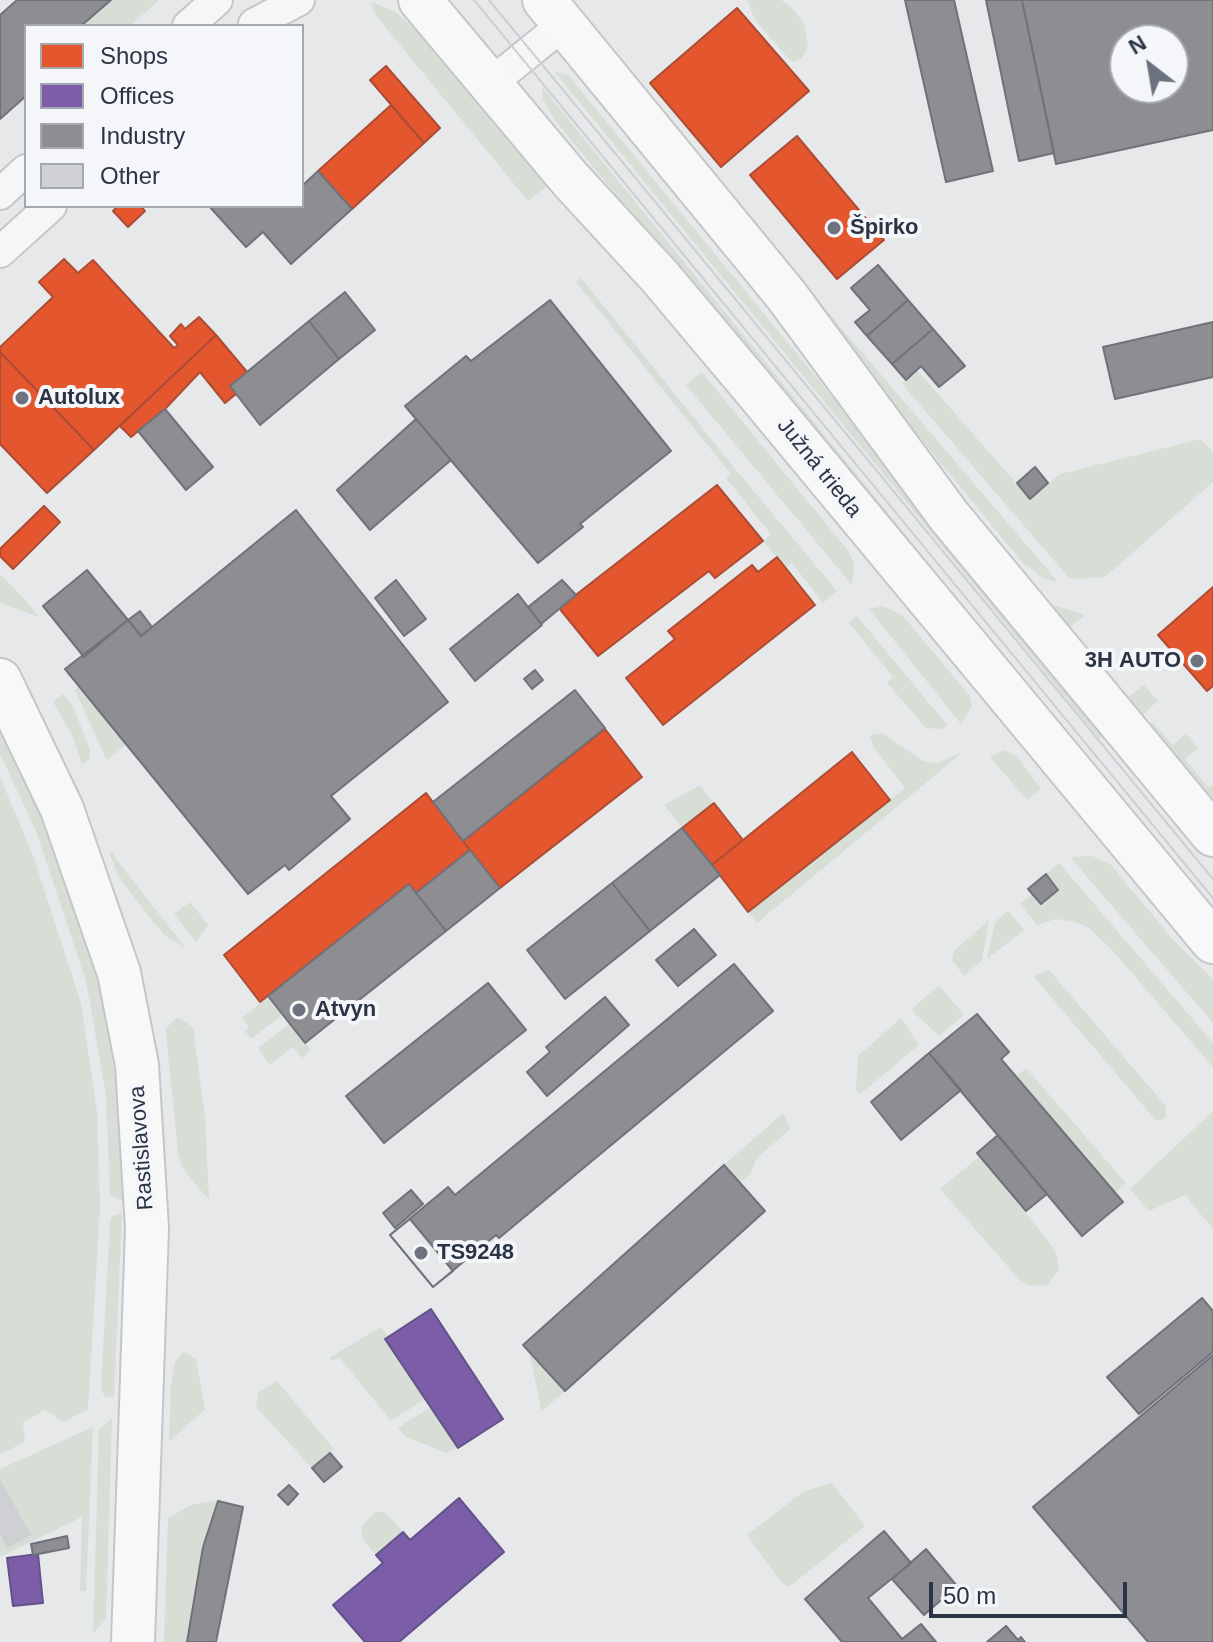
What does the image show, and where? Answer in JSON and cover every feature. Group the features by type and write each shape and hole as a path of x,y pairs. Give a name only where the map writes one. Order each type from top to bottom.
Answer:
{"street":[{"path":"197,15 217,0"},
{"path":"254,24 281,0"},
{"path":"255,24 299,0"},
{"path":"396,0 432,15"},
{"path":"490,84 554,12 786,295 949,516 1213,835"},
{"name":"Južná trieda","path":"432,15 750,384 1213,942"},
{"path":"0,194 24,172"},
{"path":"0,252 49,208"},
{"name":"Rastislavova","path":"0,680 67,822 119,973 135,1052 147,1228 133,1642"}],"shaded area":[{"path":"111,0 159,0 132,24 83,24"},
{"path":"747,0 781,0 791,7 804,23 808,46 802,58 794,62 787,57 755,20"},
{"path":"372,2 395,12 432,42 550,184 528,201 374,13"},
{"path":"554,71 568,75 1108,733 1099,738"},
{"path":"542,87 957,598 951,604 553,118 543,100"},
{"path":"758,228 1058,582 1044,579 1022,562 856,360"},
{"path":"581,278 837,591 823,603 792,563 786,568 763,541 771,534 726,478 731,474 576,282"},
{"path":"917,370 1030,499 1060,474 1201,439 1213,453 1213,482 1105,577 1070,579 902,384"},
{"path":"702,372 849,552 854,565 852,585 686,385"},
{"path":"0,574 28,603 39,617 0,603"},
{"path":"1045,603 1084,616 1068,629 1127,698 1144,685 1158,701 1137,719"},
{"path":"883,606 903,616 969,695 972,706 961,724 869,609"},
{"path":"857,616 947,725 943,729 926,728 887,683 893,677 849,623"},
{"path":"79,686 126,744 107,761 75,690"},
{"path":"63,694 73,706 90,750 89,759 82,765 73,737 53,702"},
{"path":"1152,722 1173,745 1186,734 1198,748 1185,759 1209,788 1213,785 1213,810 1144,729"},
{"path":"0,727 48,831 101,988 121,1115 122,1200 110,1196 106,1095 86,981 36,831 0,754"},
{"path":"882,733 923,761 937,763 963,752 757,923 748,912 905,788 873,746 870,735"},
{"path":"1003,750 1017,756 1041,789 1027,800 990,757"},
{"path":"0,777 33,855 81,1003 97,1112 100,1207 88,1409 64,1422 45,1410 23,1422 25,1442 0,1454"},
{"path":"700,785 714,803 682,828 664,805"},
{"path":"113,852 185,947 165,936 118,876 110,854"},
{"path":"1092,856 1110,864 1175,942 1213,979 1213,1023 1070,857"},
{"path":"1059,863 1213,1043 1213,1067 1113,951 1089,928 1056,919 1037,925 1020,904 1032,894 1041,904 1058,890 1046,874"},
{"path":"190,902 208,925 196,942 174,914"},
{"path":"1008,910 1024,930 987,959 995,922"},
{"path":"989,920 982,960 964,976 952,960 954,951"},
{"path":"1048,969 1165,1105 1166,1118 1157,1121 1152,1116 1034,977"},
{"path":"939,985 964,1015 939,1036 911,1010"},
{"path":"268,996 283,1014 251,1039 245,1031 249,1027 242,1018"},
{"path":"178,1017 193,1027 205,1118 209,1200 182,1168 178,1152 166,1028"},
{"path":"901,1018 919,1045 859,1095 856,1090 858,1056"},
{"path":"290,1023 311,1050 302,1058 293,1047 270,1065 258,1048"},
{"path":"1026,1068 1126,1183 1115,1193 1016,1077"},
{"path":"1213,1111 1213,1229 1185,1195 1149,1211 1130,1189"},
{"path":"783,1113 790,1129 756,1159 751,1173 740,1183 724,1165"},
{"path":"980,1156 1056,1251 1059,1270 1046,1286 1027,1285 1018,1278 940,1189"},
{"path":"122,1213 114,1398 104,1396 101,1387 110,1223 112,1216"},
{"path":"381,1327 389,1337 385,1339 425,1399 391,1421 339,1357 332,1361 329,1358"},
{"path":"184,1351 196,1359 205,1409 169,1442 171,1384 175,1362"},
{"path":"529,1352 565,1391 541,1412 537,1388"},
{"path":"277,1381 334,1449 312,1468 256,1407 258,1393"},
{"path":"430,1407 457,1447 447,1453 406,1437 398,1428"},
{"path":"112,1419 106,1619 93,1633 99,1429"},
{"path":"93,1427 86,1591 80,1591 82,1517 0,1557 0,1469"},
{"path":"832,1483 865,1526 789,1587 781,1582 747,1535 804,1491"},
{"path":"218,1501 203,1547 187,1642 164,1642 168,1518 193,1504"},
{"path":"376,1511 386,1513 403,1532 376,1555 363,1539 361,1527"}],"building: Shops":[{"path":"737,8 809,91 721,167 650,83"},
{"path":"386,66 440,128 424,143 370,80"},
{"path":"391,105 424,143 352,209 318,171"},
{"path":"797,136 884,240 837,279 750,175"},
{"path":"116,208 143,208 145,211 128,227 113,211"},
{"path":"64,259 78,273 93,260 174,348 178,345 170,336 181,324 185,329 199,317 216,335 94,450 0,352 0,347 53,297 39,282"},
{"path":"216,335 247,372 230,386 236,394 225,403 200,372 165,409 131,437 120,426"},
{"name":"Autolux","path":"0,352 94,450 47,493 0,444"},
{"path":"717,485 763,541 715,578 709,571 598,656 559,608"},
{"path":"44,506 60,522 13,569 0,556 0,549"},
{"path":"777,557 815,605 663,725 626,678 675,639 668,631 752,565 758,572"},
{"name":"3H AUTO","path":"1213,587 1213,686 1207,691 1158,635"},
{"path":"605,729 642,777 500,888 463,841"},
{"path":"852,752 890,800 748,912 712,865"},
{"path":"426,793 470,850 416,893 409,884 260,1002 224,955"},
{"path":"714,803 743,840 712,865 682,828"}],"building: Offices":[{"path":"431,1309 503,1419 458,1448 385,1339"},
{"path":"459,1498 504,1552 399,1642 365,1642 333,1605 383,1563 376,1555 403,1532 410,1540"},
{"path":"38,1554 43,1603 13,1606 7,1558"}],"building: Industry":[{"path":"17,0 111,0 83,24 24,24 24,98 0,119 0,15"},
{"path":"905,0 954,0 993,171 946,182"},
{"path":"986,0 1022,0 1054,153 1019,161"},
{"path":"1022,0 1213,0 1213,130 1056,164"},
{"path":"318,171 352,209 291,264 263,232 246,247 211,208 304,208 304,184"},
{"path":"878,265 908,300 867,336 855,322 870,310 851,288"},
{"path":"345,292 375,330 339,359 309,321"},
{"path":"550,300 671,451 580,524 583,527 538,563 405,406 466,356 471,361"},
{"path":"908,300 933,329 892,364 867,336"},
{"path":"309,321 339,359 260,425 230,386"},
{"path":"1213,322 1213,377 1115,399 1103,347"},
{"path":"933,329 965,366 939,387 921,366 906,380 892,364"},
{"path":"165,409 213,467 186,490 138,431"},
{"path":"416,419 451,460 370,530 337,490"},
{"path":"1035,467 1048,483 1030,499 1017,483"},
{"path":"296,510 448,702 331,796 350,819 289,870 285,865 248,894 65,669 128,620 141,636"},
{"path":"87,570 128,620 84,657 43,606"},
{"path":"396,580 426,619 404,636 375,598"},
{"path":"562,580 576,595 541,624 528,607"},
{"path":"518,594 542,625 475,681 450,649"},
{"path":"140,611 152,627 141,636 128,620"},
{"path":"535,670 543,680 532,689 524,679"},
{"path":"575,690 605,728 463,841 433,802"},
{"path":"682,828 720,875 650,931 612,883"},
{"path":"470,850 500,888 446,931 416,893"},
{"path":"1046,874 1058,890 1041,904 1028,889"},
{"path":"612,883 650,931 565,999 527,950"},
{"path":"409,884 446,931 305,1043 268,996"},
{"path":"694,929 716,955 678,986 656,960"},
{"path":"734,964 773,1011 499,1238 496,1235 433,1287 390,1235 448,1187 455,1195"},
{"path":"488,983 526,1030 384,1143 346,1096"},
{"path":"605,997 629,1025 547,1096 527,1072 550,1052 546,1047"},
{"path":"977,1014 1009,1052 1001,1059 1123,1202 1082,1236 929,1053"},
{"path":"929,1053 961,1090 901,1140 871,1102"},
{"path":"998,1135 1047,1194 1026,1211 977,1153"},
{"path":"724,1165 765,1211 565,1391 523,1345"},
{"path":"411,1190 423,1204 395,1228 383,1213"},
{"name":"TS9248","path":"410,1219 453,1271 433,1287 390,1235"},
{"path":"1202,1298 1213,1311 1213,1352 1139,1414 1107,1377"},
{"path":"1213,1355 1213,1642 1148,1642 1033,1507"},
{"path":"330,1453 342,1467 324,1482 312,1468"},
{"path":"289,1485 298,1494 288,1505 278,1495"},
{"path":"218,1501 243,1507 216,1642 187,1642 203,1547"},
{"path":"884,1531 911,1563 868,1598 902,1639 921,1624 936,1642 842,1642 805,1599"},
{"path":"67,1536 69,1548 33,1555 31,1544"},
{"path":"926,1549 957,1586 924,1615 892,1579"},
{"path":"1006,1626 1018,1640 1021,1637 1025,1642 987,1642"}],"building: Other":[{"path":"0,1479 31,1535 7,1548 0,1534"}],"tram line":[{"path":"474,0 1213,898"},
{"path":"489,0 1213,879"}],"place":[{"name":"Špirko","path":"834,228"},
{"name":"Autolux","path":"22,398"},
{"name":"3H AUTO","path":"1197,661"},
{"name":"Atvyn","path":"299,1010"},
{"name":"TS9248","path":"421,1253"}]}
